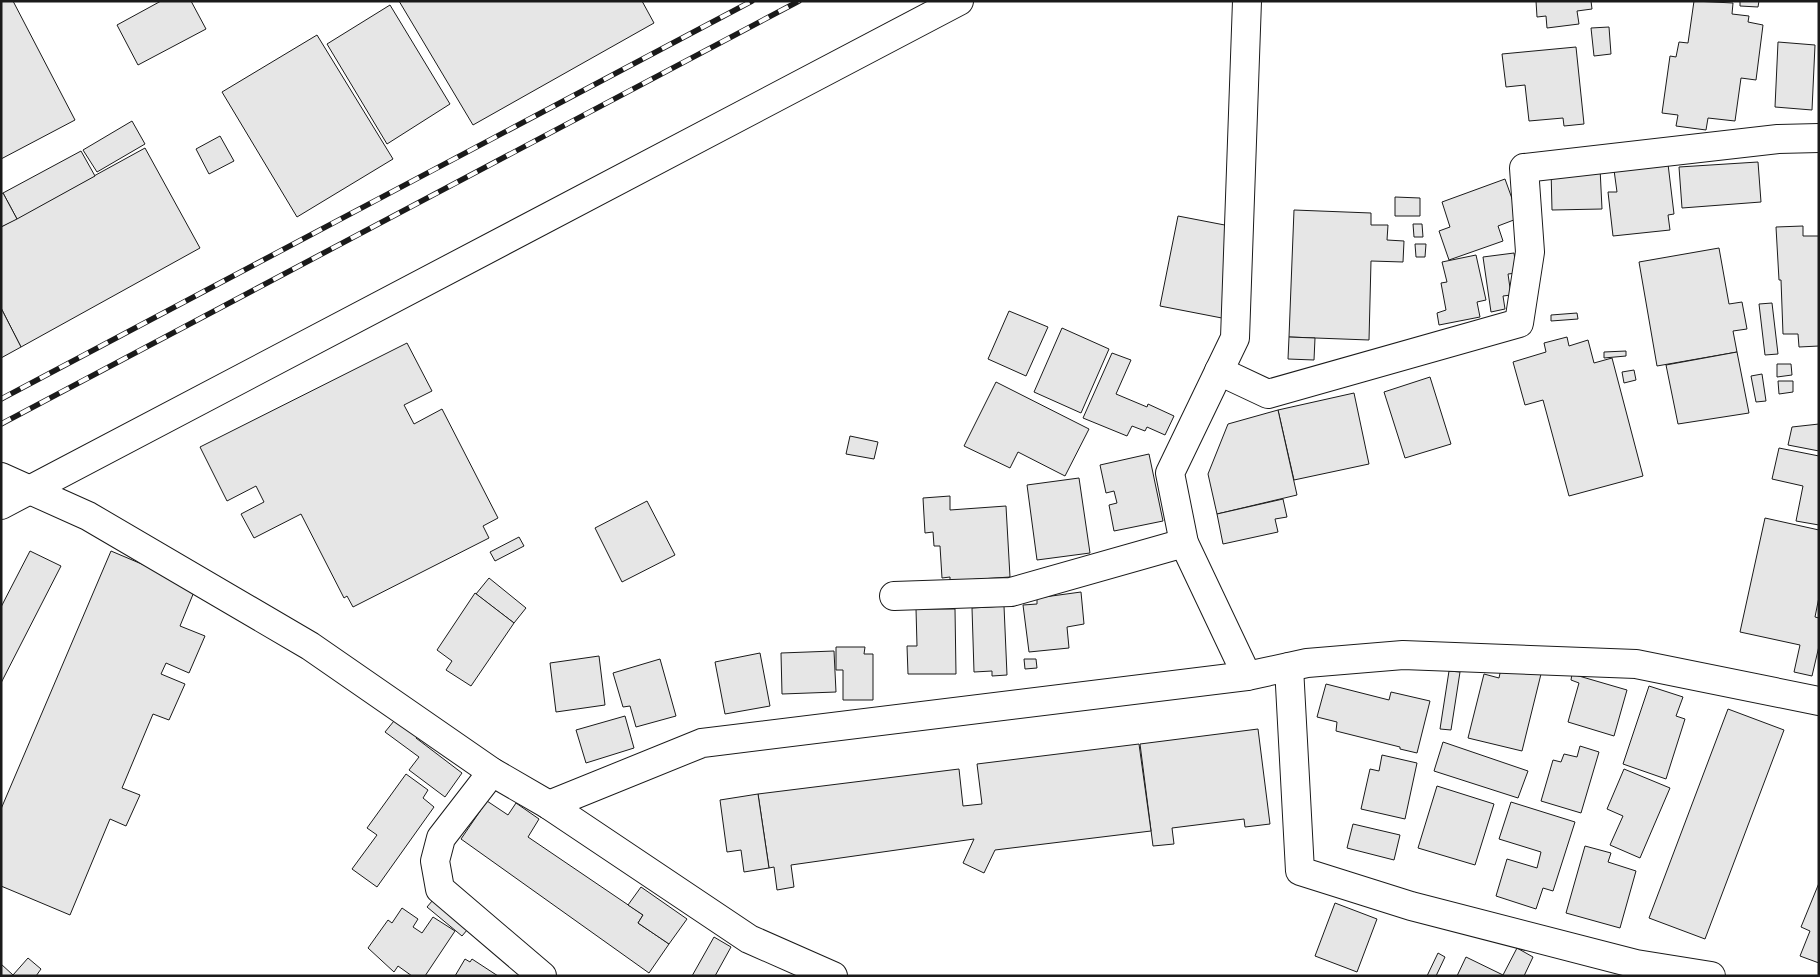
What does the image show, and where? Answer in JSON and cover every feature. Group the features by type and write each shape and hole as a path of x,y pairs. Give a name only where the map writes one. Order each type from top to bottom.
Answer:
{"street":[{"path":"1,505 959,1"},
{"path":"1246,1 1235,338 1170,473 1184,543 1248,676"},
{"path":"1219,371 1268,394 1519,323 1530,252 1524,168 1778,139 1819,138"},
{"path":"1,477 88,516 310,646 492,772 549,806 749,940 833,976"},
{"path":"894,596 1011,592 1184,543"},
{"path":"549,806 702,743 1248,676 1307,663 1403,656 1636,664 1819,701"},
{"path":"1288,667 1300,871 1412,906 1636,964 1711,976"},
{"path":"492,772 441,838 435,861 440,889 542,976"}],"building":[{"path":"1,1 13,1 75,120 1,159"},
{"path":"161,1 191,1 206,29 138,65 117,25"},
{"path":"399,1 642,1 654,23 473,125"},
{"path":"1536,1 1591,1 1592,9 1577,11 1579,24 1547,28 1546,16 1537,17"},
{"path":"1694,1 1733,3 1732,14 1749,16 1748,22 1763,25 1756,80 1741,78 1735,121 1708,118 1706,130 1676,126 1678,115 1662,113 1670,56 1676,57 1679,42 1688,43"},
{"path":"1740,1 1759,1 1758,7 1740,6"},
{"path":"390,5 450,104 387,144 327,44"},
{"path":"1609,27 1611,54 1594,56 1591,28"},
{"path":"317,35 393,159 297,217 222,92"},
{"path":"1778,42 1815,45 1812,110 1775,107"},
{"path":"1576,47 1584,124 1564,126 1563,118 1529,121 1525,85 1506,87 1502,54"},
{"path":"132,121 145,144 97,172 83,150"},
{"path":"220,136 234,161 209,174 196,149"},
{"path":"145,148 200,248 21,347 1,308 1,227"},
{"path":"81,151 95,176 17,219 3,193"},
{"path":"1758,162 1761,202 1682,208 1679,167"},
{"path":"1668,164 1674,214 1668,215 1670,230 1613,236 1608,192 1617,192 1614,170"},
{"path":"1600,168 1602,209 1552,210 1551,169"},
{"path":"1505,179 1519,218 1498,226 1503,241 1449,260 1439,231 1450,227 1442,202"},
{"path":"3,193 17,219 1,227 1,194"},
{"path":"1395,197 1420,198 1420,216 1395,216"},
{"path":"1294,210 1371,213 1371,225 1388,225 1387,240 1404,241 1403,262 1371,261 1369,340 1289,337"},
{"path":"1178,216 1235,227 1227,319 1160,306"},
{"path":"1413,224 1422,224 1423,237 1414,237"},
{"path":"1803,226 1803,236 1819,236 1819,346 1799,347 1798,334 1783,334 1781,280 1779,280 1776,227"},
{"path":"1415,244 1426,244 1425,257 1416,257"},
{"path":"1719,248 1729,304 1742,302 1747,329 1733,331 1737,352 1657,366 1639,262"},
{"path":"1514,253 1517,273 1508,274 1511,295 1503,296 1505,309 1491,312 1483,257"},
{"path":"1476,255 1486,300 1477,302 1480,317 1439,325 1437,313 1446,310 1441,283 1447,282 1442,262"},
{"path":"1772,303 1778,354 1765,355 1759,304"},
{"path":"1,308 21,347 1,358"},
{"path":"1009,311 1048,327 1026,376 988,359"},
{"path":"1577,313 1578,319 1551,321 1551,315"},
{"path":"1062,328 1109,349 1081,413 1034,392"},
{"path":"1289,337 1315,338 1314,360 1288,359"},
{"path":"1567,337 1569,346 1588,340 1594,363 1612,358 1643,476 1569,496 1543,400 1525,405 1513,362 1546,352 1544,343"},
{"path":"407,343 432,391 404,405 414,424 442,409 498,518 483,526 489,538 353,607 347,596 344,598 301,514 254,538 241,514 264,502 256,486 227,501 200,447"},
{"path":"1626,351 1626,356 1604,358 1604,352"},
{"path":"1737,352 1749,413 1678,424 1666,365"},
{"path":"1112,353 1131,360 1116,394 1147,407 1148,404 1174,416 1165,435 1147,427 1145,431 1132,426 1127,436 1083,418"},
{"path":"1777,364 1791,364 1792,375 1777,377"},
{"path":"1634,370 1636,380 1624,383 1622,372"},
{"path":"1762,374 1766,401 1756,402 1751,376"},
{"path":"1430,377 1451,444 1405,458 1384,392"},
{"path":"1778,381 1793,381 1793,392 1779,394"},
{"path":"996,382 1089,429 1065,476 1018,452 1010,468 964,446"},
{"path":"1354,393 1369,464 1294,480 1278,410"},
{"path":"1278,410 1297,495 1217,514 1208,474 1228,424"},
{"path":"1819,424 1819,451 1788,445 1792,427"},
{"path":"850,436 878,442 874,459 846,454"},
{"path":"1779,448 1819,456 1819,525 1796,521 1803,486 1772,479"},
{"path":"1149,454 1163,521 1114,531 1109,505 1117,503 1114,491 1106,493 1100,465"},
{"path":"1079,478 1090,553 1037,560 1027,485"},
{"path":"950,496 950,510 1006,506 1010,577 950,581 950,577 942,578 940,546 934,546 933,532 925,533 923,498"},
{"path":"1283,499 1287,517 1275,519 1278,532 1223,544 1217,514"},
{"path":"647,501 675,555 622,582 595,528"},
{"path":"1765,518 1819,530 1819,597 1815,617 1819,618 1819,646 1812,676 1794,672 1800,645 1740,632"},
{"path":"519,537 524,546 495,561 490,552"},
{"path":"30,551 61,566 1,683 1,607"},
{"path":"111,551 196,587 180,626 205,636 189,673 166,663 161,674 185,684 169,720 153,714 122,788 140,795 126,826 110,819 70,915 1,886 1,809"},
{"path":"489,578 526,608 514,623 476,594"},
{"path":"1081,592 1084,624 1067,627 1069,648 1029,652 1023,605 1037,604 1037,598"},
{"path":"475,593 514,623 471,686 446,670 452,661 437,650"},
{"path":"1004,606 1007,675 992,676 992,671 974,672 972,608"},
{"path":"916,609 955,609 956,674 908,674 907,646 917,646"},
{"path":"836,647 865,647 864,654 873,654 873,700 843,700 843,670 836,670"},
{"path":"834,651 836,692 782,694 781,653"},
{"path":"760,653 770,706 725,714 715,662"},
{"path":"599,656 605,705 556,712 550,663"},
{"path":"660,659 676,716 636,727 630,706 623,707 613,673"},
{"path":"1024,659 1036,659 1037,668 1025,669"},
{"path":"1502,664 1541,674 1522,751 1468,738 1484,674 1499,678"},
{"path":"1449,671 1460,672 1451,730 1440,729"},
{"path":"1572,674 1627,690 1614,736 1568,722 1579,683 1571,680"},
{"path":"1326,684 1389,700 1391,692 1430,701 1417,753 1336,731 1337,722 1317,717"},
{"path":"1649,686 1683,697 1676,716 1685,719 1666,779 1623,764"},
{"path":"1728,709 1784,730 1705,939 1649,918"},
{"path":"398,716 421,732 416,738 462,773 445,797 409,770 419,757 385,732"},
{"path":"625,716 634,748 586,763 576,730"},
{"path":"1258,729 1270,824 1245,827 1244,819 1172,828 1174,844 1153,846 1140,744"},
{"path":"1443,742 1528,771 1518,798 1434,771"},
{"path":"1139,744 1151,831 995,850 984,873 963,863 974,839 791,865 794,887 777,890 774,867 769,868 758,794 959,769 963,806 982,804 977,764"},
{"path":"1580,746 1599,752 1581,813 1541,801 1553,760 1561,762 1564,754 1577,757"},
{"path":"1382,755 1417,763 1405,819 1361,809 1370,769 1379,771"},
{"path":"1624,769 1670,788 1640,858 1610,845 1623,816 1607,809"},
{"path":"406,774 428,790 423,798 434,807 377,887 352,869 377,835 367,828"},
{"path":"1437,786 1494,804 1475,865 1418,848"},
{"path":"758,794 769,868 744,872 741,850 727,852 720,800"},
{"path":"487,801 508,815 516,803 539,819 528,837 643,915 638,923 669,944 649,973 461,839"},
{"path":"1511,802 1575,822 1553,891 1543,888 1536,909 1496,896 1507,859 1537,868 1541,852 1499,839"},
{"path":"1353,824 1400,835 1394,860 1347,848"},
{"path":"1585,846 1611,853 1608,862 1636,871 1620,928 1566,913"},
{"path":"1819,883 1819,963 1800,956 1810,931 1801,927"},
{"path":"641,887 687,919 669,944 638,923 643,915 628,905"},
{"path":"438,894 473,923 462,936 427,907"},
{"path":"1335,903 1377,919 1357,972 1315,956"},
{"path":"402,908 418,919 413,927 422,933 433,917 455,931 425,976 412,976 398,966 394,972 368,948 388,920 392,923"},
{"path":"714,937 731,947 715,976 692,976"},
{"path":"1517,948 1533,957 1524,976 1457,976 1466,957 1503,975"},
{"path":"1438,953 1445,957 1436,976 1427,976"},
{"path":"28,958 41,969 36,976 1,976 1,964 13,975"},
{"path":"465,959 470,962 472,959 498,976 455,976"}],"railway":[{"path":"1,399 752,1"},
{"path":"1,424 799,1"}]}
